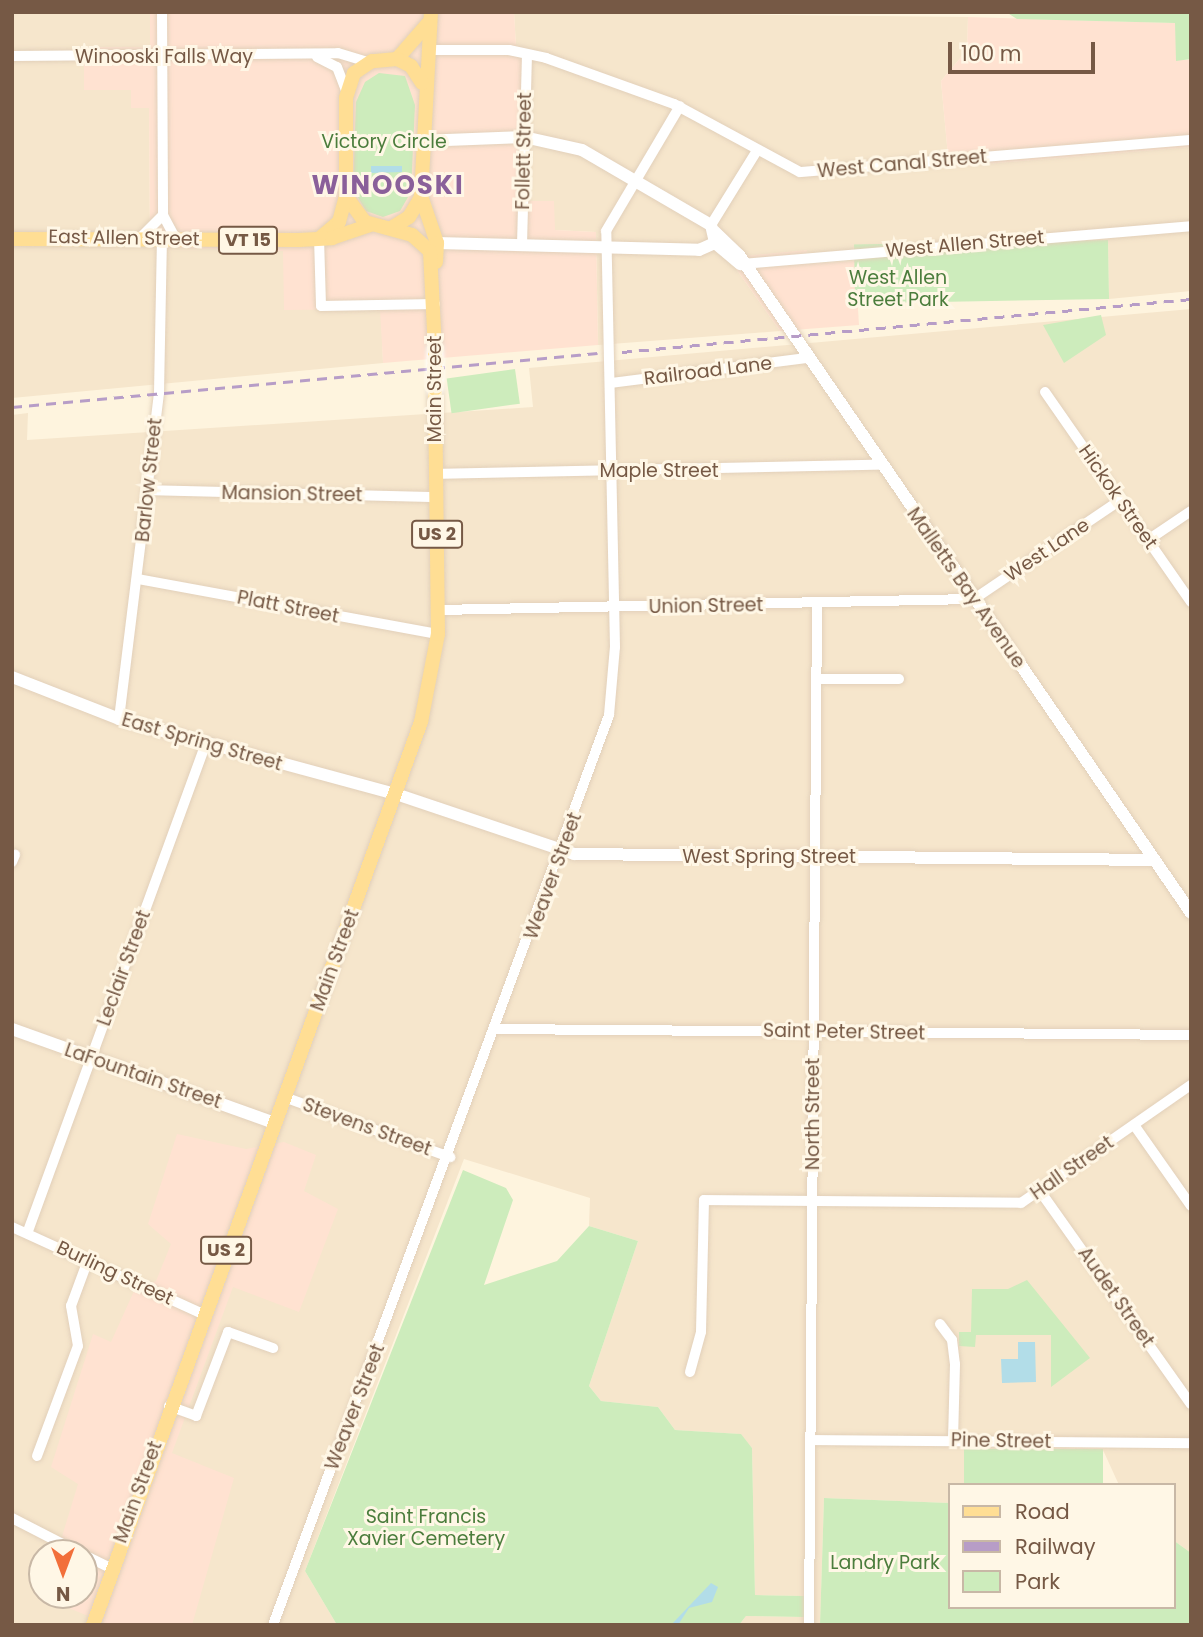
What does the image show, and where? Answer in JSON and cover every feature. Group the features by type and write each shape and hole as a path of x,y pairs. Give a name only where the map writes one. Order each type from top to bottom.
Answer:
{"main road":[{"name":"Main Street","path":"93,1625 202,1314 396,794 433,679 438,634 435,389 437,243 421,196 427,141 422,83 431,50 431,16"},
{"name":"Main Street","path":"397,59 431,16"},
{"path":"319,238 339,222 346,196 346,91 368,62 397,59 411,66 422,83"},
{"path":"346,196 370,225"},
{"path":"393,227 410,217 421,196"},
{"name":"Main Street","path":"370,225 393,227 424,243 435,270"},
{"name":"East Allen Street","path":"12,239 319,238 370,225"}],"street":[{"path":"162,12 163,215 169,239"},
{"name":"West Canal Street","path":"431,50 509,50 680,106 756,152 807,172 1191,140"},
{"name":"Winooski Falls Way","path":"12,56 317,57 343,54 368,62"},
{"path":"317,57 337,68 346,91"},
{"name":"Follett Street","path":"522,245 527,57"},
{"name":"Weaver Street","path":"273,1625 563,851 609,715 615,607 614,471 606,231 680,106"},
{"name":"Malletts Bay Avenue","path":"427,141 524,137 573,146 637,180 716,235 740,264 881,465 1191,913"},
{"path":"437,243 699,250 716,235 756,152"},
{"path":"139,239 163,215"},
{"name":"West Allen Street","path":"740,264 1191,226"},
{"path":"319,238 321,306 435,304"},
{"name":"Barlow Street","path":"120,719 148,490 161,360 169,239"},
{"name":"Railroad Lane","path":"611,383 805,358"},
{"name":"Hickok Street","path":"1045,392 1191,602"},
{"name":"Maple Street","path":"436,474 881,465"},
{"name":"Mansion Street","path":"148,490 436,497"},
{"name":"West Lane","path":"974,599 1121,500"},
{"path":"1148,540 1191,511"},
{"name":"Platt Street","path":"138,579 438,634"},
{"name":"Union Street","path":"438,610 974,599"},
{"name":"North Street","path":"810,1625 817,604"},
{"name":"East Spring Street","path":"12,677 120,719 396,794"},
{"path":"816,679 899,679"},
{"name":"Leclair Street","path":"27,1231 206,743"},
{"name":"West Spring Street","path":"396,794 563,851 815,858 1152,860"},
{"name":"Saint Peter Street","path":"496,1029 1191,1035"},
{"name":"LaFountain Street","path":"12,1030 274,1123"},
{"name":"Hall Street","path":"690,1373 701,1332 704,1200 1016,1204 1040,1191 1191,1085"},
{"name":"Stevens Street","path":"284,1097 450,1157"},
{"path":"1134,1125 1191,1206"},
{"name":"Audet Street","path":"1040,1191 1191,1404"},
{"name":"Burling Street","path":"12,1227 27,1231 202,1314"},
{"path":"37,1456 78,1346 71,1306 88,1260"},
{"path":"940,1324 952,1340 955,1364 953,1441"},
{"path":"169,1406 196,1416 228,1332 272,1348"},
{"name":"Pine Street","path":"812,1440 1191,1443"},
{"path":"12,1518 53,1539"},
{"path":"98,1562 111,1568"}],"shaded area":[{"path":"12,12 150,12 150,47 84,48 84,90 131,90 149,108 150,246 283,251 381,309 383,363 12,398"},
{"path":"150,12 514,12 516,46 529,64 528,201 554,201 555,230 596,232 598,345 383,363 380,309 284,310 283,251 150,247 149,108 131,108 131,90 84,90 84,47 150,47"},
{"path":"514,12 968,17 967,50 941,81 949,167 1191,147 1191,291 1109,299 1108,240 808,264 807,250 736,269 780,331 598,345 596,232 555,230 528,201 529,64 516,46"},
{"path":"968,17 1176,23 1176,60 1191,60 1191,147 949,167 941,81 967,50"},
{"path":"807,250 808,264 855,261 859,325 780,331 736,269 744,256"},
{"path":"1191,309 1191,1553 1175,1541 1175,1483 1118,1483 1103,1450 964,1450 964,1483 948,1483 948,1503 824,1498 820,1625 739,1625 746,1616 804,1617 804,1596 755,1595 752,1448 740,1434 675,1430 658,1407 601,1401 589,1386 638,1241 589,1226 590,1198 464,1159 305,1571 337,1625 12,1625 12,415 28,413 27,440 533,407 529,368"},
{"path":"177,1134 246,1149 284,1142 316,1155 304,1191 338,1209 299,1312 233,1287 172,1453 234,1478 192,1625 110,1625 71,1609 98,1609 98,1539 61,1539 78,1484 51,1467 93,1334 111,1342 134,1291 156,1281 171,1244 148,1224"}],"green space":[{"path":"1006,12 1191,12 1191,59 1176,61 1175,23 1017,19"},
{"name":"Victory Circle","path":"379,73 405,76 415,105 411,192 400,211 383,217 366,211 353,189 356,102 365,82"},
{"name":"West Allen Street Park","path":"1108,240 1109,299 855,303 854,244"},
{"path":"1101,315 1106,335 1064,363 1043,325"},
{"path":"515,369 520,404 452,413 447,379"},
{"name":"Saint Francis Xavier Cemetery","path":"463,1170 506,1188 513,1200 484,1285 557,1261 589,1226 638,1241 589,1386 601,1401 658,1407 675,1430 741,1434 752,1448 755,1595 804,1596 804,1617 746,1616 739,1625 337,1625 305,1571"},
{"path":"1027,1280 1090,1358 1051,1387 1051,1335 976,1335 975,1347 959,1346 959,1332 971,1332 972,1289 1008,1289"},
{"path":"964,1449 1103,1449 1103,1483 964,1483"},
{"name":"Landry Park","path":"824,1498 948,1503 948,1609 1175,1609 1175,1541 1191,1553 1191,1625 820,1625"}],"water":[{"path":"371,166 402,166 402,172 371,173"},
{"path":"1018,1342 1035,1342 1036,1382 1002,1383 1001,1359 1018,1359"},
{"path":"711,1583 718,1587 712,1602 689,1608 678,1625 671,1625"}],"railway":[{"path":"622,352 1191,299"},
{"path":"12,407 598,353"}],"district":[{"name":"WINOOSKI","path":"388,186"}]}
